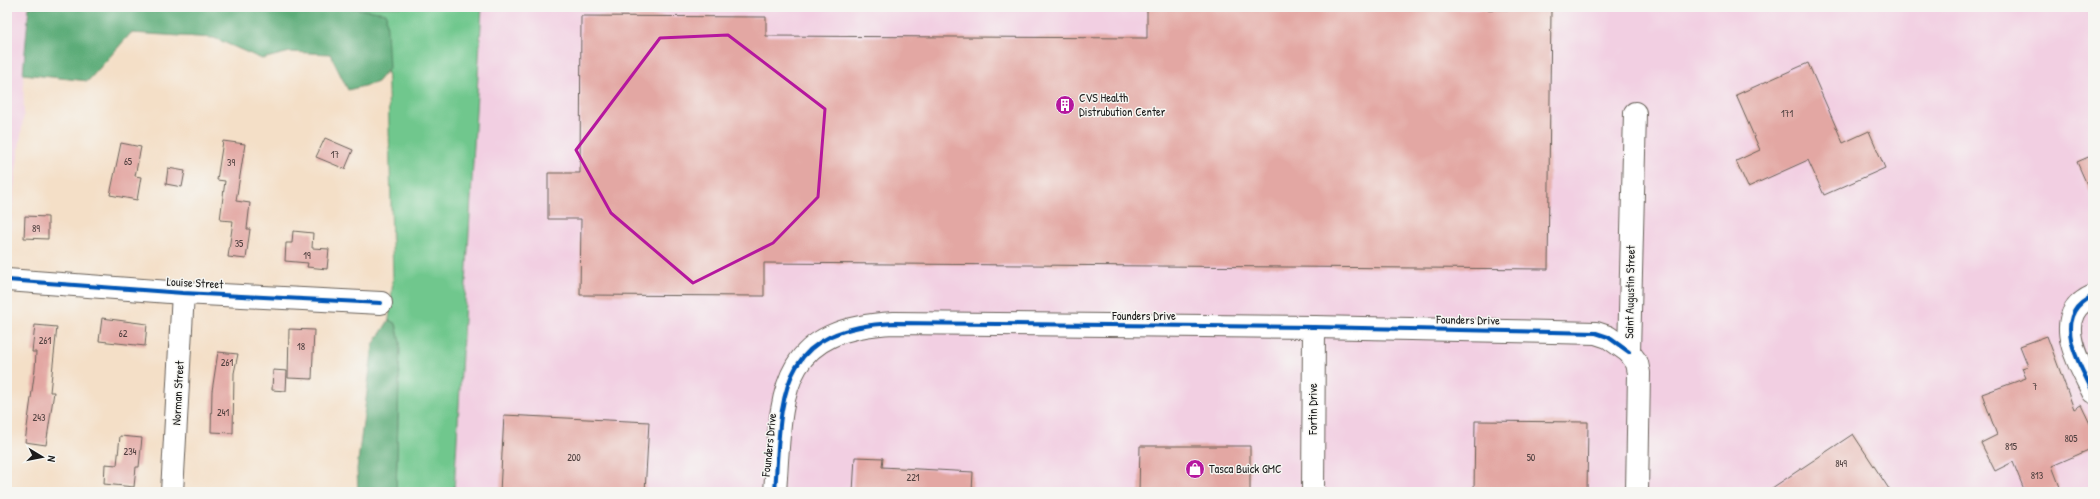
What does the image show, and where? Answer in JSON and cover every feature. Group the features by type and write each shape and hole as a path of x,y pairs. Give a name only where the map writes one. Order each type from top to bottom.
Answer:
{"street":[{"name":"Saint Augustin Street","path":"1635,113 1629,352 1637,363 1639,373 1637,492"},
{"name":"Louise Street","path":"7,280 183,293 381,303"},
{"name":"Norman Street","path":"172,492 183,293"},
{"path":"2093,296 2082,301 2077,306 2070,327 2073,349 2093,392"},
{"name":"Founders Drive","path":"775,492 779,431 786,389 790,377 802,357 811,347 832,335 858,327 894,323 1314,327 1596,334 1608,337 1629,352"},
{"name":"Fortin Drive","path":"1313,492 1314,327"}],"highlighted area":[{"path":"728,35 825,109 818,197 773,243 693,283 611,213 576,150 660,38"}],"shaded area":[{"path":"7,7 29,7 23,74 24,113 15,179 7,268"},
{"path":"482,7 2093,7 2093,492 454,492"}],"green space":[{"path":"29,7 344,7 386,13 389,68 376,83 348,90 330,54 290,52 262,59 214,38 131,33 88,81 23,74"},
{"path":"335,7 482,7 454,492 396,492 400,342 396,324 389,320 393,280 386,13"},
{"path":"389,320 396,324 400,342 396,492 358,492 357,469 373,345"}],"building":[{"name":"CVS Health Distrubution Center","path":"1147,7 1551,10 1548,269 764,263 764,296 580,295 581,219 548,219 548,173 580,173 581,16 766,17 766,36 1147,38"},
{"path":"1808,63 1843,143 1869,131 1885,168 1824,195 1808,160 1748,187 1736,161 1760,150 1736,95"},
{"path":"325,138 353,150 345,169 316,157"},
{"path":"223,141 245,144 236,201 250,203 247,229 250,229 246,259 228,257 233,221 220,220 225,181 217,180"},
{"path":"121,143 141,147 135,176 141,177 137,200 110,195"},
{"path":"2093,155 2093,198 2077,162"},
{"path":"168,168 185,171 182,187 166,184"},
{"path":"25,216 48,217 48,239 24,238"},
{"path":"293,231 313,233 312,248 329,249 327,269 307,267 308,263 285,261 286,243 292,243"},
{"path":"102,318 147,324 145,346 99,341"},
{"path":"35,325 57,327 50,392 54,392 46,445 25,442 35,369 36,352 32,352"},
{"path":"289,329 314,330 312,379 288,378"},
{"path":"2047,336 2074,409 2081,405 2093,430 2093,448 2052,466 2060,487 2047,492 2025,492 2013,462 1995,471 1981,443 1997,435 1982,394 2026,378 2022,368 2028,366 2020,346"},
{"path":"218,352 238,354 234,373 233,433 211,432 212,391"},
{"path":"273,370 287,371 286,391 272,390"},
{"path":"504,415 649,422 645,492 500,492"},
{"path":"1475,421 1588,422 1587,492 1474,492"},
{"path":"1853,434 1891,492 1766,492"},
{"path":"120,436 142,438 139,467 136,467 134,487 104,484 105,464 117,465"},
{"name":"Tasca Buick GMC","path":"1140,446 1250,446 1250,492 1139,492"},
{"path":"855,457 883,458 882,467 973,472 972,492 853,492"}],"cycle path":[{"path":"7,280 183,293 381,303"},
{"path":"2093,296 2080,304 2072,315 2070,327 2071,340 2075,354 2093,392"},
{"path":"775,492 780,426 784,398 792,374 806,354 826,338 855,328 894,323 1314,327 1596,333 1608,337 1629,352"}],"place":[{"name":"CVS Health Distrubution Center","path":"1065,105"},
{"name":"Tasca Buick GMC","path":"1195,469"}]}
